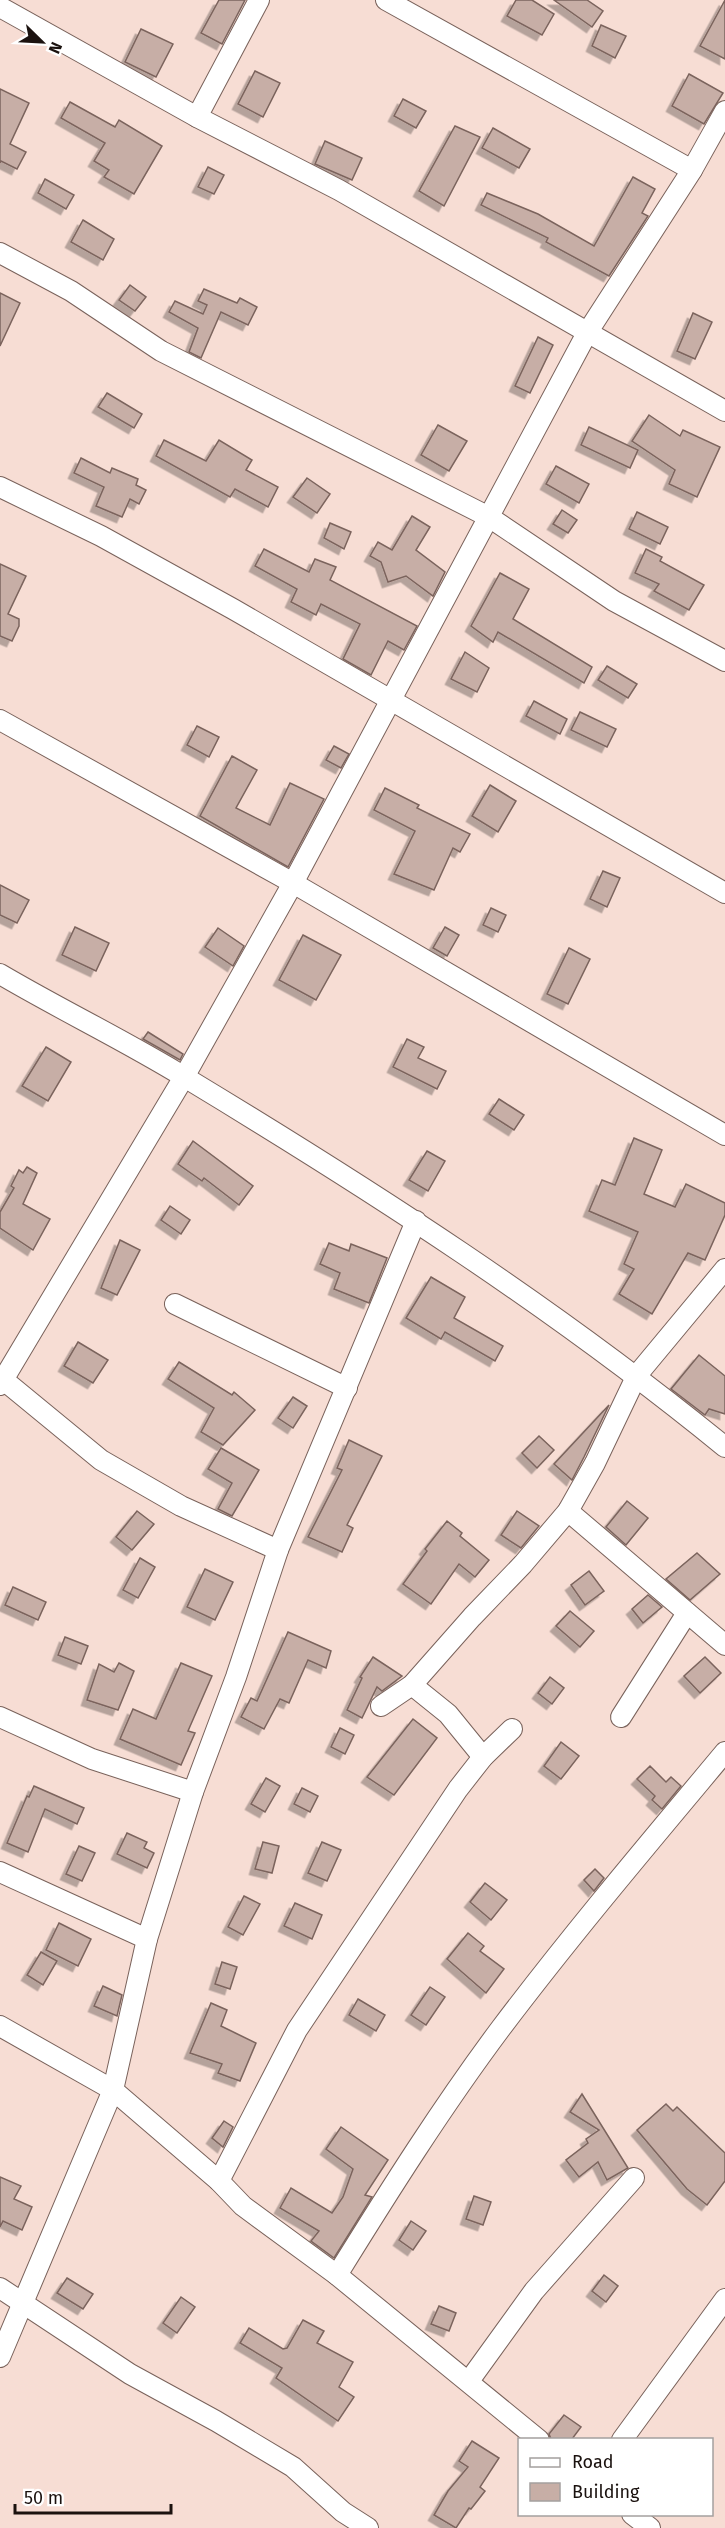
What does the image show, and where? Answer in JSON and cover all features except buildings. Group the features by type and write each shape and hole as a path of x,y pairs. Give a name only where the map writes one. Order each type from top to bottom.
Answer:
{"street":[{"path":"197,117 259,0"},
{"path":"386,0 692,170"},
{"path":"0,7 197,117 339,190 725,411"},
{"path":"278,1550 181,1506 101,1460 1,1381 184,1077 293,883 587,333 692,170 725,111"},
{"path":"0,253 71,291 161,351 489,517 614,601 725,661"},
{"path":"0,487 101,536 392,698 725,892"},
{"path":"0,720 293,883 725,1135"},
{"path":"0,974 184,1077 416,1221 638,1376 725,1447"},
{"path":"0,2357 21,2302 113,2090 147,1939 193,1792 236,1677 278,1550 416,1221"},
{"path":"381,1706 412,1685 523,1564 568,1511 595,1463 638,1376 725,1269"},
{"path":"175,1304 347,1388"},
{"path":"568,1511 725,1645"},
{"path":"621,1717 687,1613"},
{"path":"412,1685 448,1714 483,1757"},
{"path":"0,1717 92,1759 193,1792"},
{"path":"219,2181 297,2030 483,1757 512,1729"},
{"path":"337,2275 406,2164 500,2030 597,1906 725,1752"},
{"path":"0,1872 147,1939"},
{"path":"0,2026 113,2090 219,2181 243,2206 337,2275 538,2438"},
{"path":"469,2381 534,2291 634,2178"},
{"path":"0,2288 130,2374 293,2467 343,2512 368,2528"},
{"path":"623,2438 725,2299"},
{"path":"635,2516 650,2528"}]}
